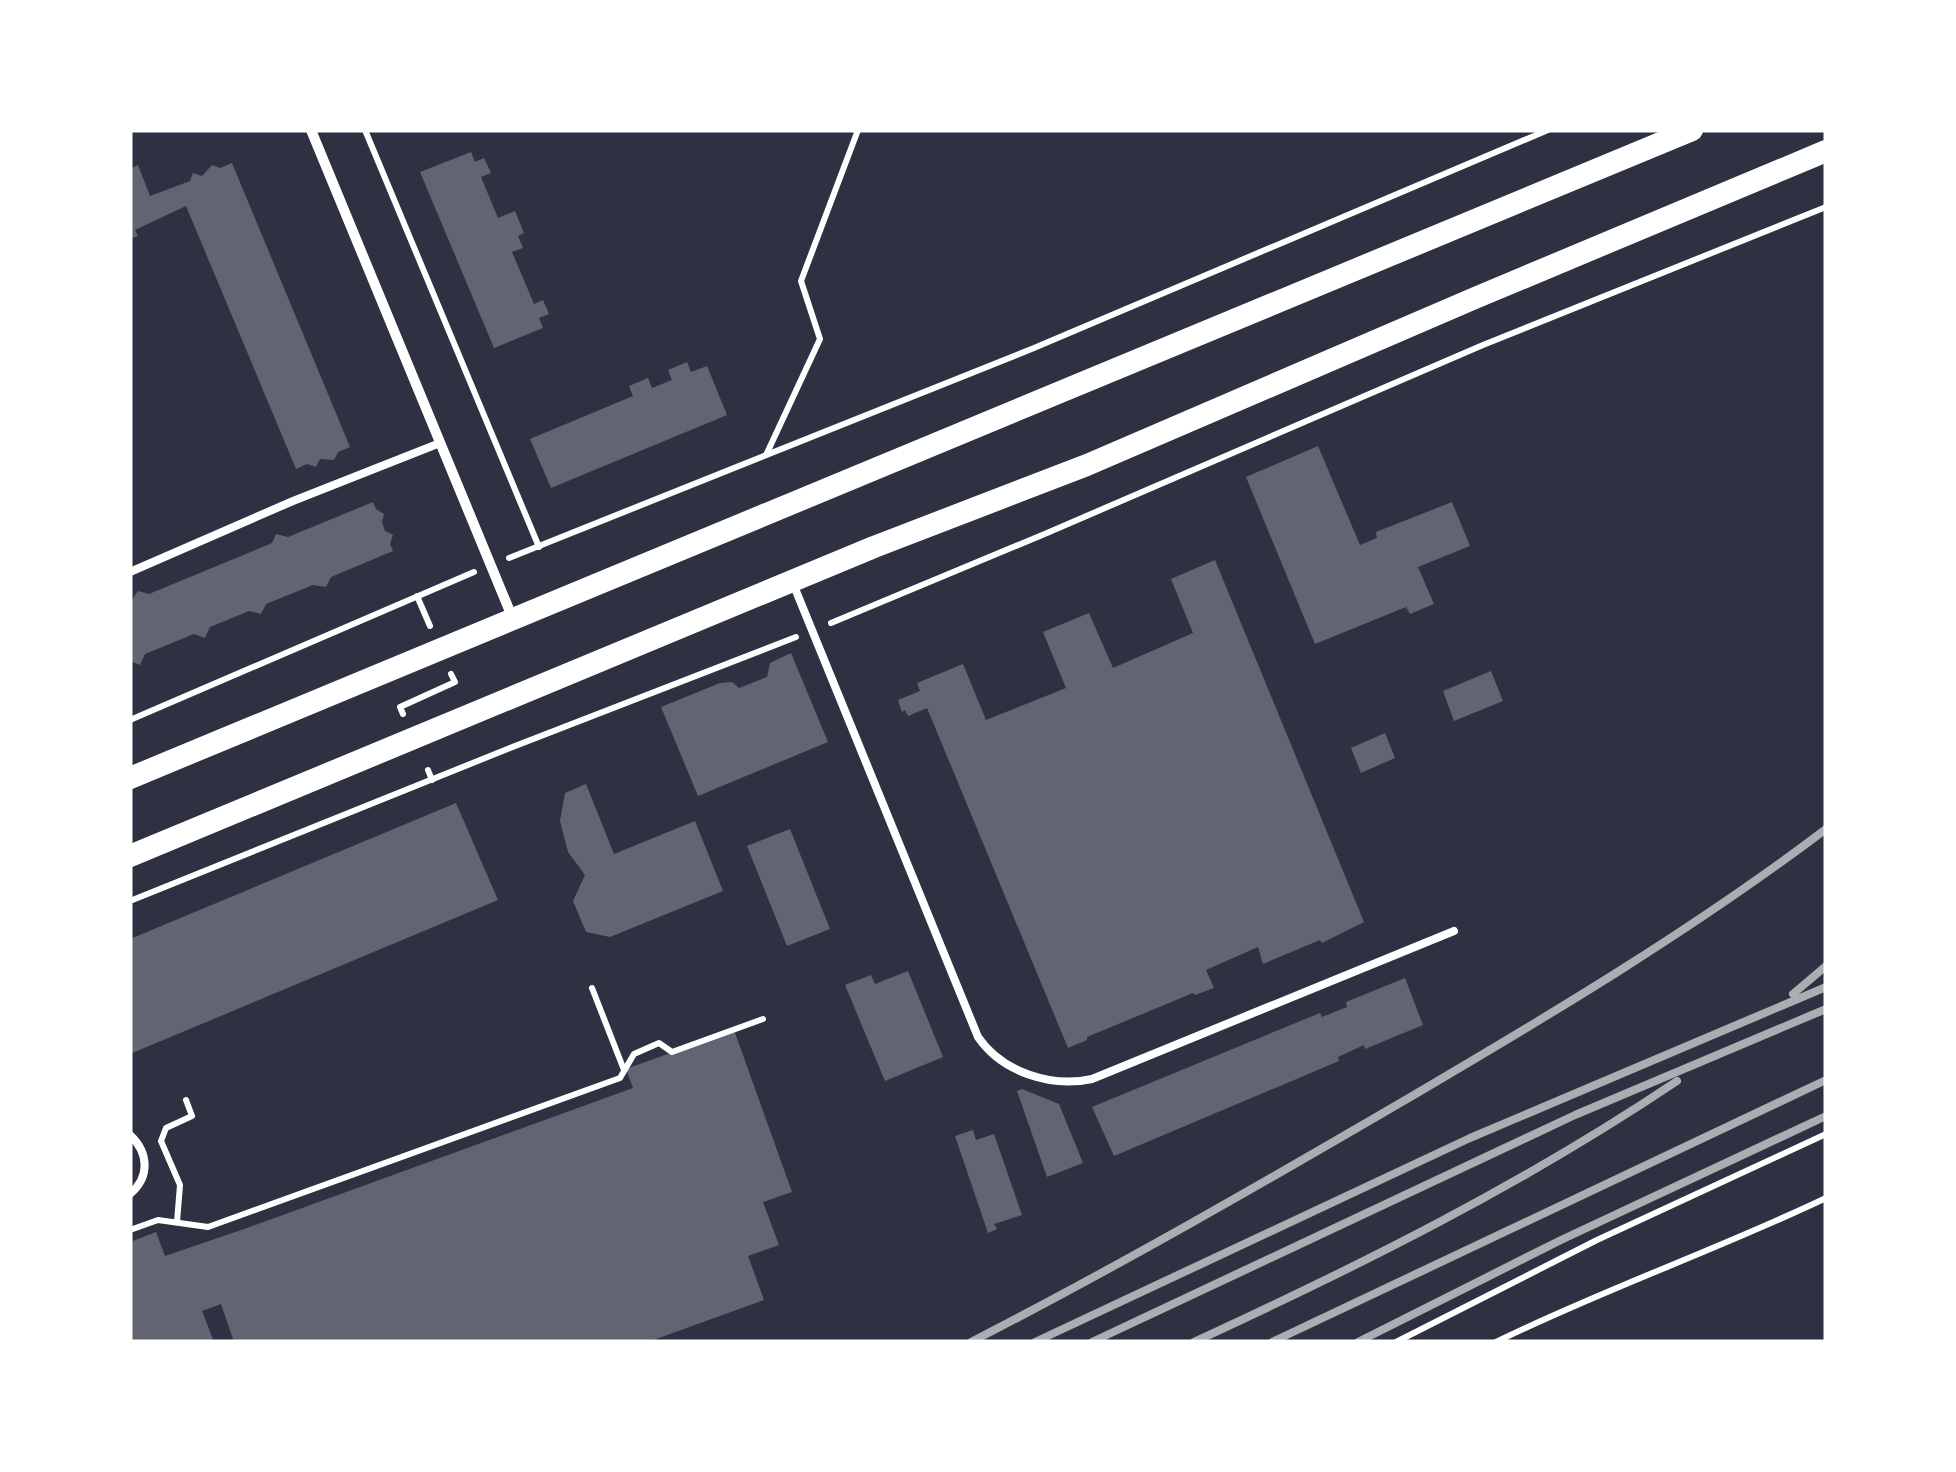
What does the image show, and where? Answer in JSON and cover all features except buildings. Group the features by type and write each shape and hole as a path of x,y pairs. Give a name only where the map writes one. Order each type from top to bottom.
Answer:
{"main road":[{"path":"130,778 1692,130"},
{"path":"130,856 792,582 1087,466 1826,152"}],"street":[{"path":"311,130 513,618"}],"lane":[{"path":"130,572 440,443"},
{"path":"792,582 978,1037 1002,1062 1058,1083 1092,1078 1454,930"},
{"path":"130,1135 140,1145 145,1167 138,1187 130,1194"}],"path":[{"path":"366,130 538,547"},
{"path":"767,454 820,339 801,281 858,130"},
{"path":"130,720 491,565 1034,348 1548,130"},
{"path":"130,901 812,630 1483,345 1826,207"},
{"path":"417,596 430,627"},
{"path":"404,715 400,706 455,682 449,669"},
{"path":"428,770 432,780"},
{"path":"592,988 624,1072"},
{"path":"130,1230 158,1220 208,1227 620,1078 634,1054 659,1043 672,1052 764,1019"},
{"path":"176,1222 180,1186 161,1141 166,1128 192,1116 186,1100"},
{"path":"1396,1342 1596,1240 1826,1134"},
{"path":"1496,1342 1585,1298 1697,1255 1826,1198"}],"railway":[{"path":"971,1342 1190,1224 1514,1035 1673,936 1826,829"},
{"path":"1793,994 1826,966"},
{"path":"1035,1342 1470,1138 1826,987"},
{"path":"1092,1342 1575,1115 1826,1009"},
{"path":"1272,1342 1826,1080"},
{"path":"1194,1342 1501,1189 1677,1081"},
{"path":"1358,1342 1561,1240 1826,1116"}]}
